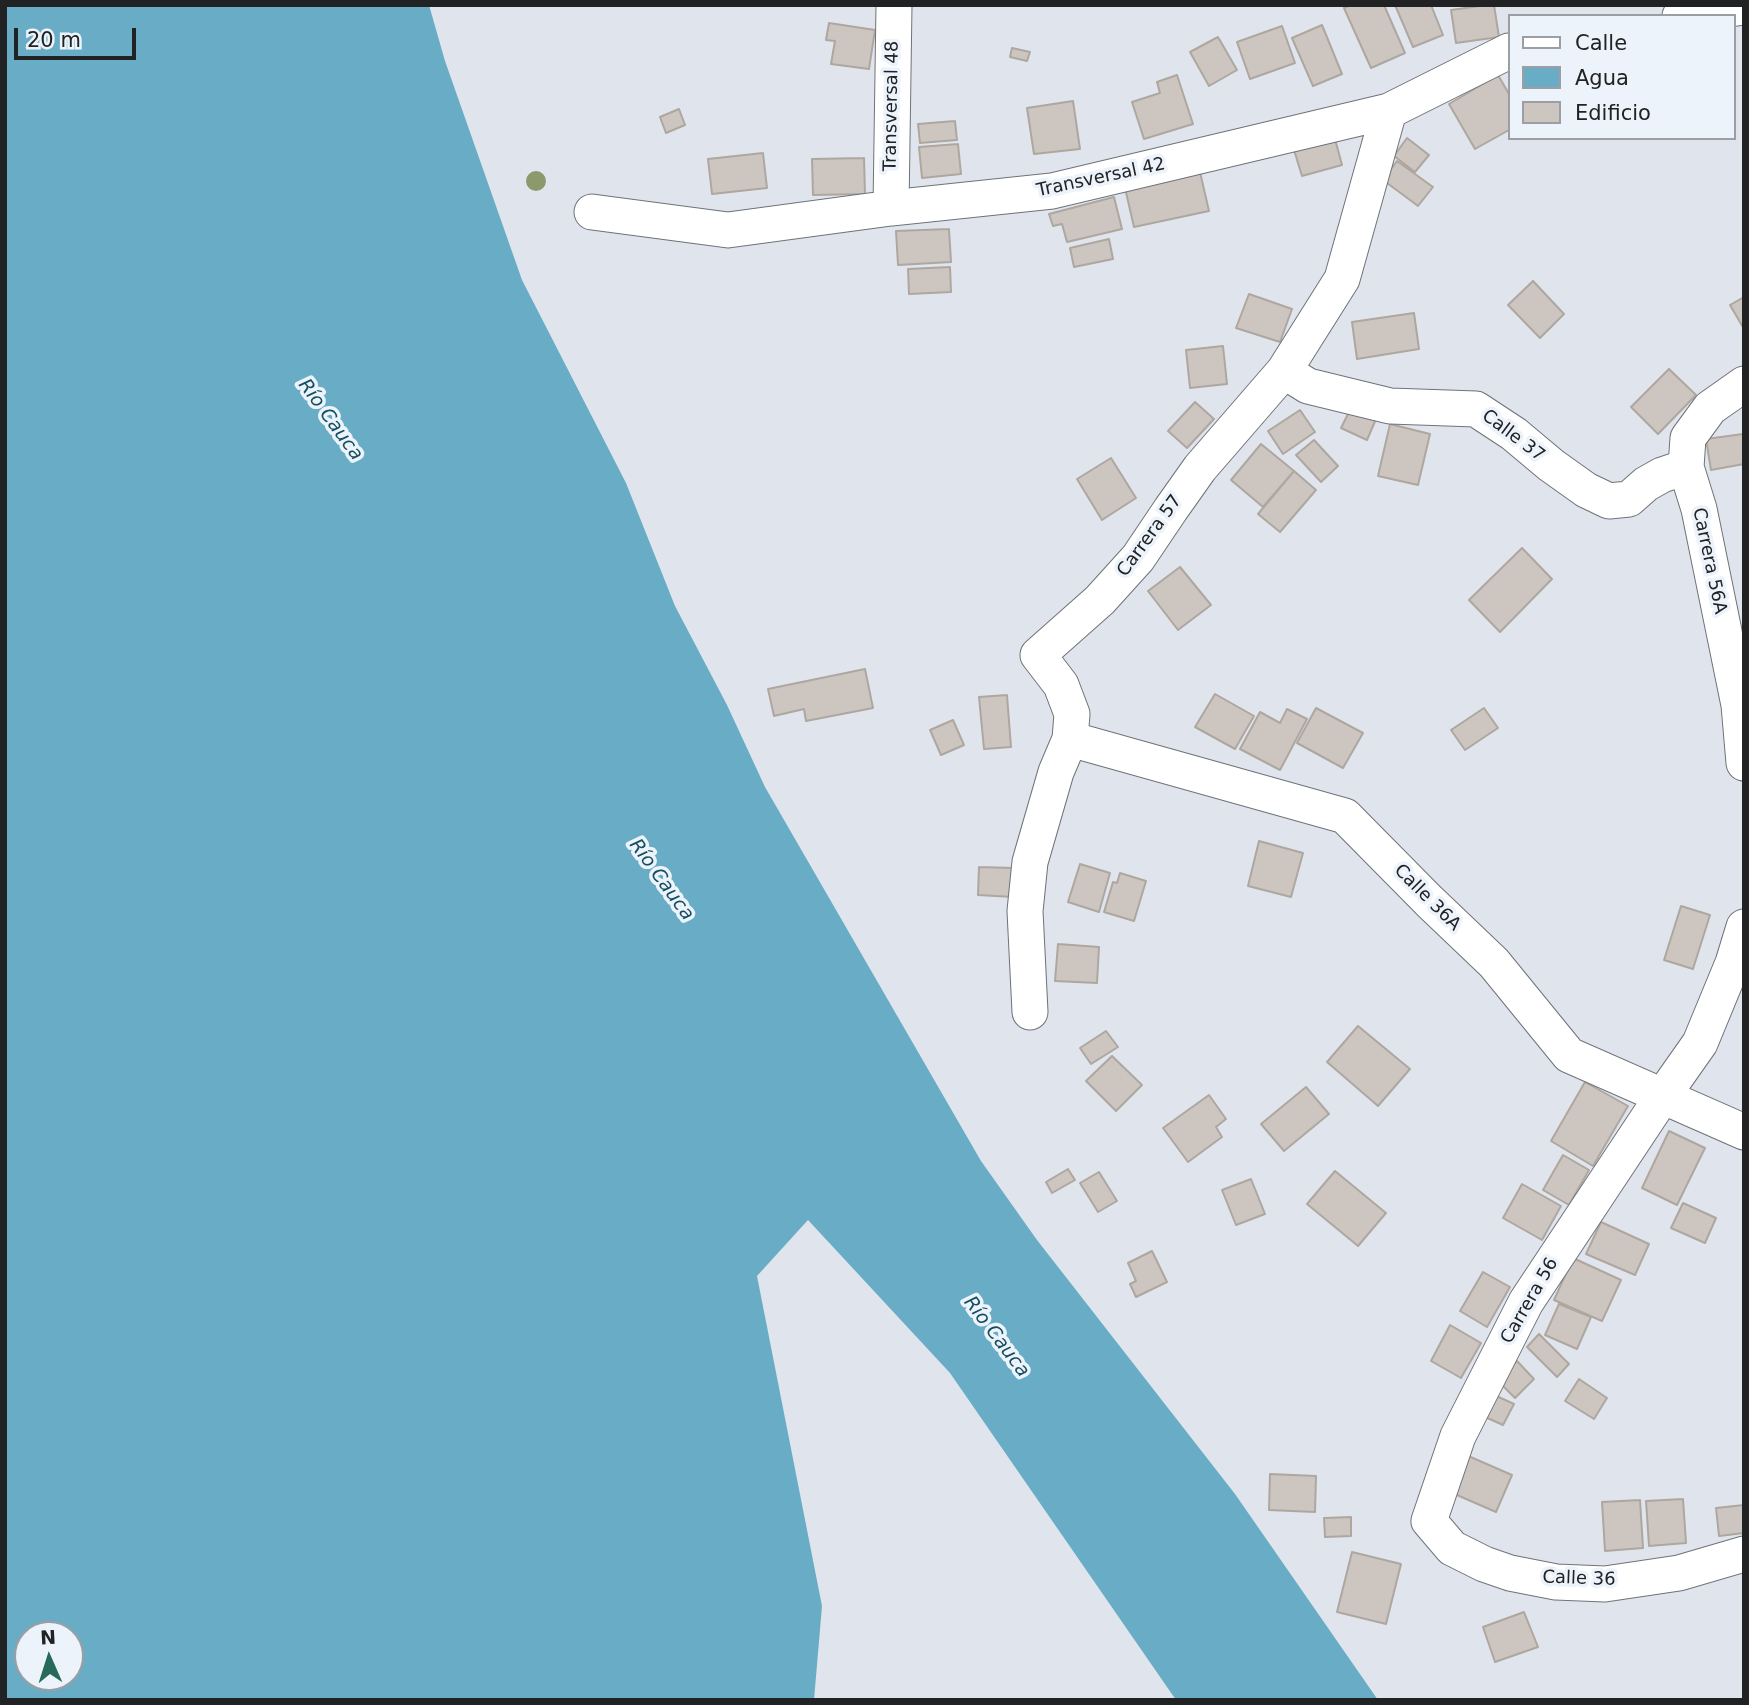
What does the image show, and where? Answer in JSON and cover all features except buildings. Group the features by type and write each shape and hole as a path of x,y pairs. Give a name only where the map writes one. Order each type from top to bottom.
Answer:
{"street":[{"name":"Transversal 48","path":"891,208 894,5"},
{"path":"1693,14 1744,7"},
{"name":"Transversal 42","path":"593,212 728,230 891,208 1052,191 1389,111 1508,52"},
{"name":"Carrera 57","path":"1030,1012 1026,911 1030,862 1056,772 1070,738 1072,714 1061,685 1038,654 1100,600 1138,558 1200,468 1284,370 1342,278 1389,111"},
{"name":"Calle 37","path":"1284,370 1308,386 1390,406 1476,409 1514,434 1586,490 1609,501 1629,499 1646,484 1662,475 1686,467"},
{"name":"Carrera 56A","path":"1744,384 1710,408 1688,438 1686,467 1699,509 1739,705 1744,763"},
{"name":"Calle 36A","path":"1070,738 1345,816 1494,963 1569,1055 1744,1132"},
{"path":"1662,1097 1700,1043 1733,963 1744,927"},
{"name":"Carrera 56","path":"1429,1521 1458,1436 1526,1302 1662,1097"},
{"name":"Calle 36","path":"1429,1521 1452,1548 1484,1564 1510,1573 1556,1581 1605,1584 1679,1573 1744,1554"}],"water":[{"name":"Río Cauca","path":"5,5 429,5 445,61 522,280 626,483 675,606 727,705 765,787 981,1161 1037,1240 1235,1494 1378,1700 1176,1700 950,1373 808,1220 757,1276 822,1606 814,1700 5,1700"}]}
